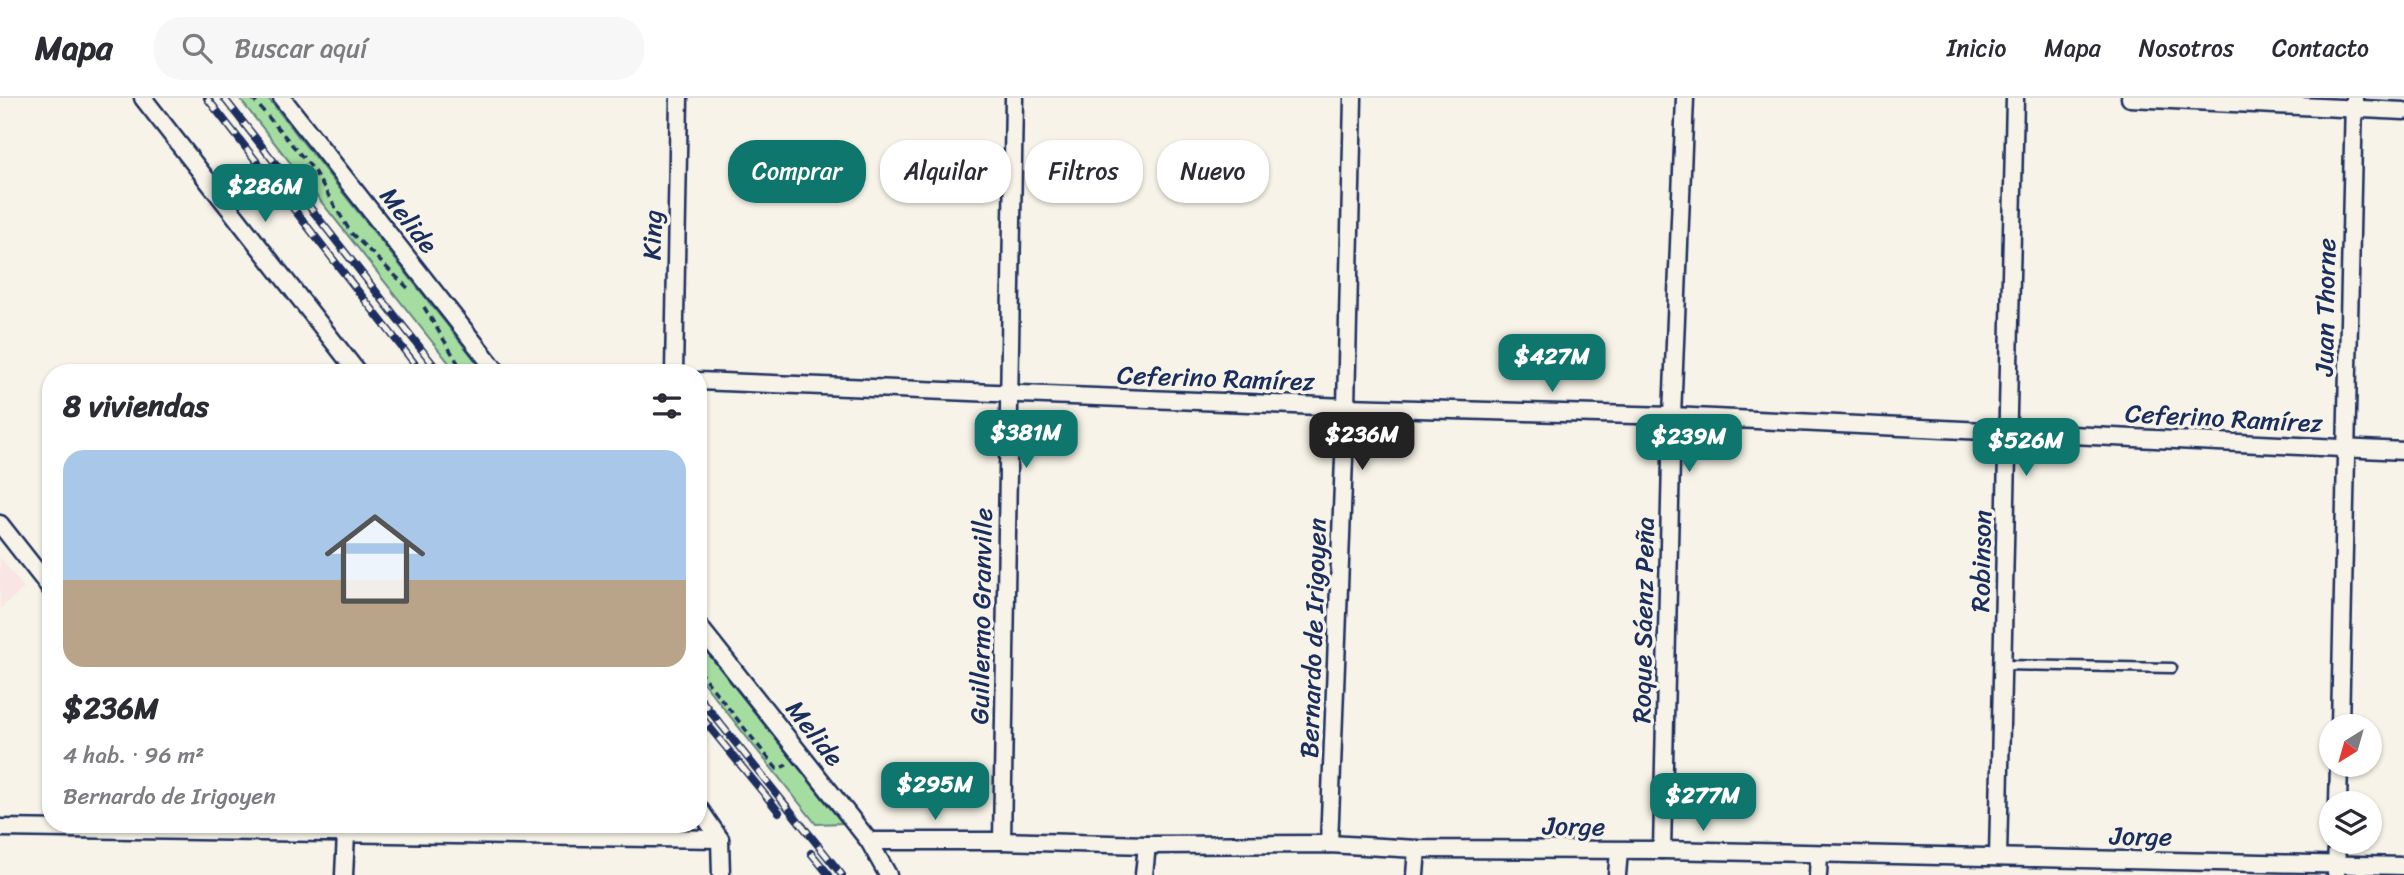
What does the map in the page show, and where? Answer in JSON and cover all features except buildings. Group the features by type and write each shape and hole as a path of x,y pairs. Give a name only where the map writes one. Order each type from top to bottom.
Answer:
{"street":[{"path":"143,98 351,364"},
{"name":"Melide","path":"282,98 491,364"},
{"name":"King","path":"674,364 679,98"},
{"name":"Guillermo Granville","path":"1002,841 1014,98"},
{"name":"Bernardo de Irigoyen","path":"1329,844 1346,407 1353,98"},
{"name":"Roque Sáenz Peña","path":"1662,850 1672,416 1685,98"},
{"name":"Robinson","path":"1998,857 2015,98"},
{"path":"2130,98 2353,103 2404,111"},
{"name":"Juan Thorne","path":"2340,714 2353,103"},
{"name":"Ceferino Ramírez","path":"707,381 1346,407 1672,416 2404,451"},
{"path":"0,524 42,578"},
{"name":"Melide","path":"707,636 869,841 888,875"},
{"path":"707,820 720,839 721,875"},
{"path":"0,828 42,828"},
{"path":"328,833 720,839"},
{"path":"344,875 346,834"},
{"name":"Jorge","path":"869,841 1147,845 1329,844 1417,849 1662,850 1998,857 2336,870 2404,866"},
{"path":"1144,875 1147,845"},
{"path":"1415,875 1417,849"},
{"path":"1617,875 1619,851"},
{"path":"1818,875 1819,854"}],"lane":[{"path":"2003,665 2172,667"}],"path":[{"path":"252,98 312,168 351,233 417,296"},
{"path":"423,305 459,364"},
{"path":"707,681 777,769 786,764 795,775"}],"shaded area":[{"path":"0,557 24,588 0,609"}],"green space":[{"path":"239,98 268,98 478,364 450,364"},
{"path":"707,652 842,823 816,824 707,687"}],"railway":[{"path":"207,98 415,364"},
{"path":"224,98 433,364"},
{"path":"707,707 842,875"},
{"path":"707,724 779,812"},
{"path":"811,853 829,875"}]}
